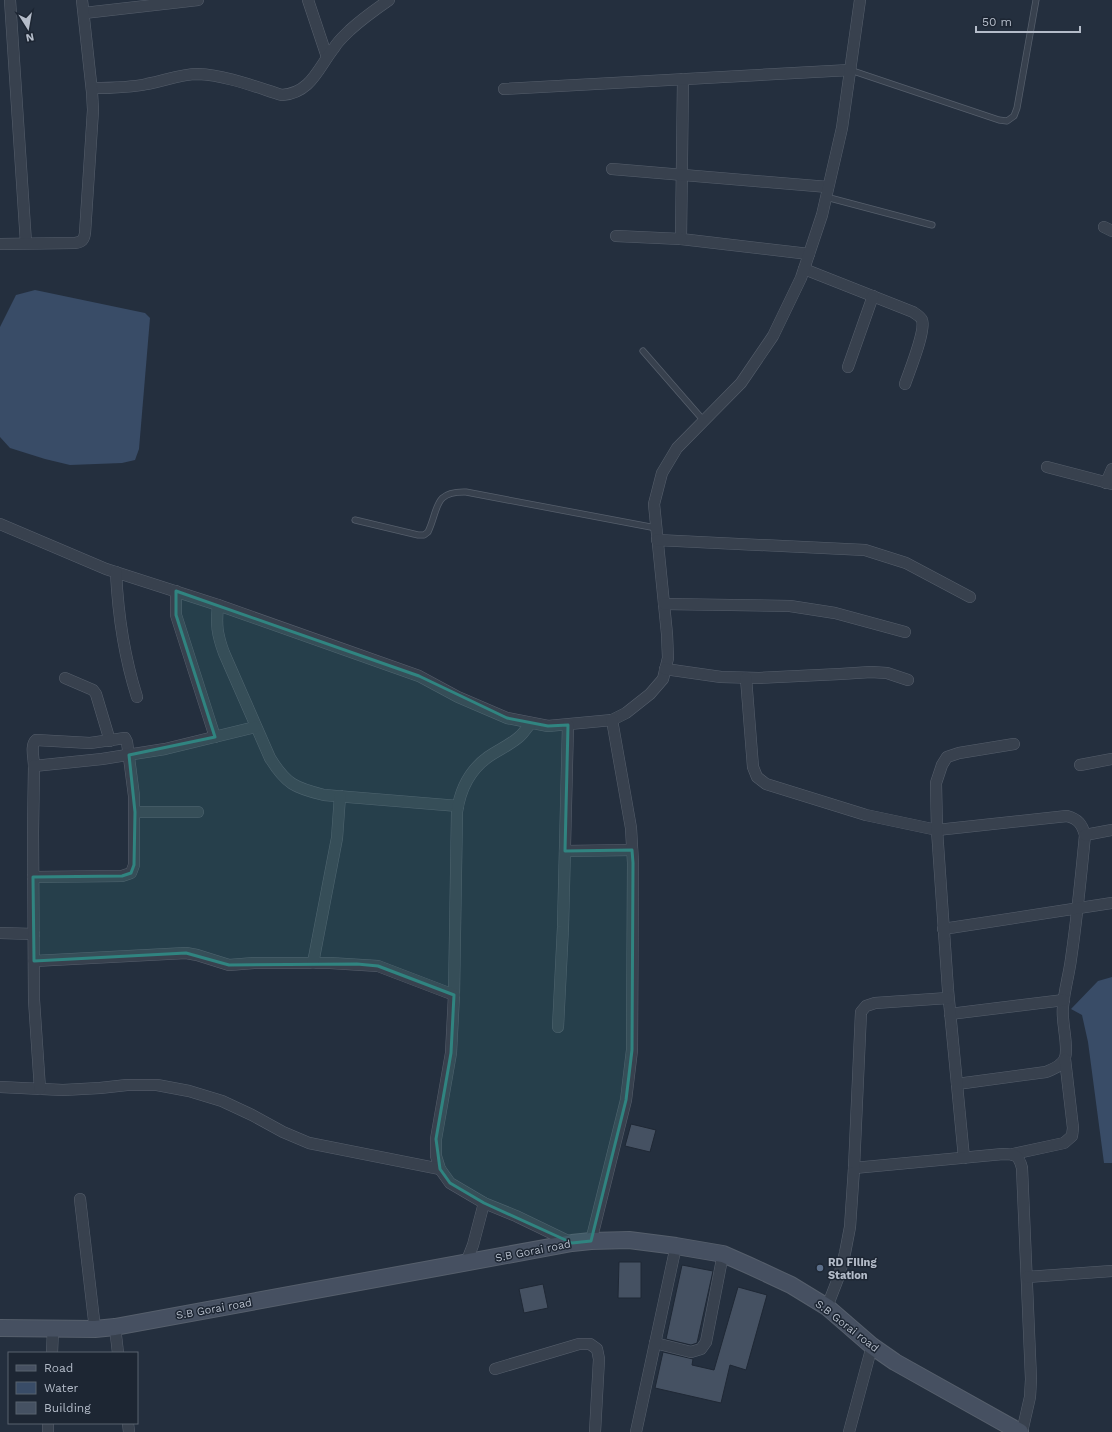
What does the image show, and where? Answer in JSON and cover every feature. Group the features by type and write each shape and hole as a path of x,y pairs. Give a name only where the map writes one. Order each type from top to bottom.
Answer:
{"street":[{"path":"10,0 26,243"},
{"path":"0,244 75,243 80,242 84,238 93,110 82,0"},
{"path":"84,13 198,0"},
{"path":"308,0 328,57"},
{"path":"0,524 116,572 218,605 419,676 458,697 507,718 548,726 612,720 626,713 650,694 663,679 668,658 654,504 662,473 677,448 741,383 773,336 804,269 822,216 842,128 860,0"},
{"path":"92,88 126,88 198,74 219,77 282,94 291,94 299,91 306,85 316,74 334,47 351,29 385,1"},
{"path":"504,89 850,70"},
{"path":"681,240 683,79"},
{"path":"612,169 682,174 827,192"},
{"path":"616,236 681,240 809,254"},
{"path":"804,269 913,312 920,317 923,322 921,337 905,384"},
{"path":"848,366 873,296"},
{"path":"1047,467 1109,484 1112,469"},
{"path":"657,540 864,550 906,563 970,597"},
{"path":"116,572 122,642 137,697"},
{"path":"176,591 176,615 215,737"},
{"path":"664,604 790,606 835,613 905,632"},
{"path":"218,605 218,638 255,727 270,758 279,772 290,784 306,791 324,795 458,806"},
{"path":"665,669 721,677 746,678 871,672 887,673 908,680"},
{"path":"64,678 93,690 96,694 110,741"},
{"path":"746,678 753,767 757,777 766,784 866,815 937,830 1067,816 1076,819 1082,826 1085,836 1078,908 1062,1020 1073,1128 1072,1136 1064,1143 1012,1154 854,1168"},
{"path":"591,1241 626,1100 632,1050 633,863 631,828 612,720"},
{"path":"531,722 520,737 488,757 473,771 462,793 458,806 454,995 451,1053 436,1139 436,1156 440,1169 450,1183 484,1203 516,1216 572,1243"},
{"path":"558,1027 563,928 568,724"},
{"path":"34,766 102,759 165,749 255,727"},
{"path":"33,877 122,876 131,873 134,865 135,812 129,755 125,738 110,741 90,742 36,740 33,746 34,766 33,877 34,1000 40,1089"},
{"path":"964,1158 948,998 937,830 936,783 942,765 948,757 959,753 1014,744"},
{"path":"1080,765 1112,760"},
{"path":"313,963 337,838 340,796"},
{"path":"135,812 198,812"},
{"path":"1085,836 1112,830"},
{"path":"565,851 632,850"},
{"path":"943,928 1112,903"},
{"path":"0,933 34,934"},
{"path":"34,961 186,953 229,965 254,963 357,964 378,966 454,995"},
{"path":"827,1307 846,1253 850,1227 862,1012 866,1006 875,1003 948,998"},
{"path":"950,1014 1064,1000"},
{"path":"957,1084 1046,1072 1058,1067 1065,1059"},
{"path":"0,1088 63,1090 93,1089 127,1085 157,1085 222,1101 283,1132 309,1143 440,1169"},
{"path":"1012,1154 1020,1159 1022,1168 1031,1379 1030,1398 1021,1432"},
{"path":"80,1199 95,1329"},
{"path":"466,1263 473,1245 484,1203"},
{"name":"S.B Gorai road","path":"0,1328 95,1329 115,1327 572,1243 629,1240 723,1254 791,1285 827,1307 872,1346 895,1362 1021,1432"},
{"path":"636,1432 676,1246"},
{"path":"655,1344 692,1352 701,1349 706,1342 723,1254"},
{"path":"1027,1277 1112,1271"},
{"path":"115,1327 118,1352"},
{"path":"52,1352 53,1329"},
{"path":"495,1369 578,1344 590,1344 597,1349 599,1359 595,1432"},
{"path":"849,1432 872,1346"}],"lane":[{"path":"850,70 999,120 1007,121 1014,116 1017,108 1036,0"},
{"path":"827,192 932,225"},
{"path":"643,351 704,421"},
{"path":"355,520 418,536 424,535 428,532 439,502 446,494 466,492 656,528"}],"highlighted area":[{"path":"176,591 419,676 507,718 548,726 568,725 565,851 632,850 633,863 632,1050 626,1100 591,1241 572,1243 484,1203 450,1183 440,1169 436,1139 451,1053 454,995 378,966 357,964 229,965 186,953 34,961 33,877 122,876 131,873 134,865 135,812 129,755 215,737 176,615"}],"water":[{"path":"35,290 145,313 150,318 139,449 135,460 122,463 70,465 10,448 0,437 0,327 16,295"},
{"path":"1112,977 1112,1163 1104,1163 1088,1042 1082,1015 1071,1009 1098,981"}],"building":[{"path":"631,1124 656,1130 650,1152 625,1146"},
{"path":"619,1262 641,1262 641,1298 618,1298"},
{"path":"682,1265 713,1271 697,1343 691,1345 666,1339"},
{"path":"543,1284 548,1308 524,1313 519,1289"},
{"path":"738,1287 767,1295 746,1370 730,1365 721,1403 655,1388 663,1352 693,1359 692,1365 714,1370"}],"place":[{"name":"RD FIling Station","path":"820,1268"}]}
